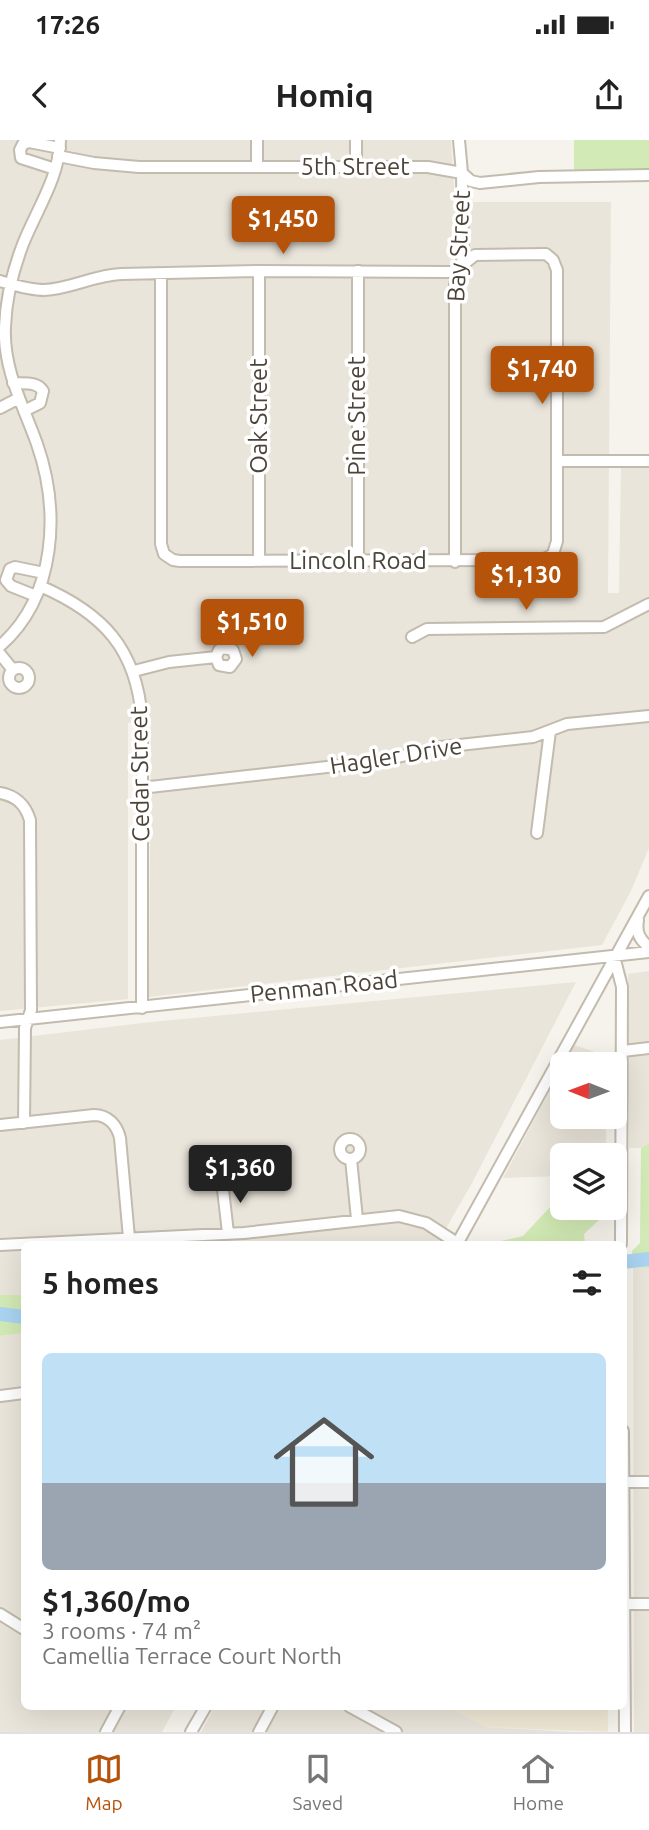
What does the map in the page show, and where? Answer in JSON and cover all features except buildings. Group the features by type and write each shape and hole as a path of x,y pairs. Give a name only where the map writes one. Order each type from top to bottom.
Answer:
{"street":[{"path":"257,140 257,167"},
{"path":"356,140 356,167"},
{"name":"Bay Street","path":"455,562 455,284 463,258 459,140"},
{"name":"5th Street","path":"55,169 21,158 20,150 23,144 29,142 59,148 116,166 428,167 462,173 471,181 480,183 539,177 649,175"},
{"path":"0,646 17,628 38,591 44,573 50,533 47,483 36,441 13,383 5,343 7,308 14,267 55,169 59,148"},
{"path":"0,281 45,290 108,274 259,271 454,272 475,255 541,253 550,256 557,270 557,461 649,461"},
{"name":"Oak Street","path":"259,271 259,561"},
{"name":"Pine Street","path":"358,271 358,562"},
{"name":"Lincoln Road","path":"161,274 161,544 164,554 173,560 543,560 552,554 557,541 557,461"},
{"path":"13,383 34,384 40,386 43,391 44,396 40,403 23,411"},
{"path":"0,408 19,398"},
{"name":"Cedar Street","path":"44,573 15,567 6,580 11,586 68,599 97,619 117,641 134,671 141,701 142,1008"},
{"path":"412,637 427,629 604,627 649,604"},
{"path":"0,654 13,670"},
{"path":"134,671 169,662 216,657"},
{"name":"Hagler Drive","path":"141,788 380,761 428,749 533,737 567,724 649,716"},
{"path":"537,833 550,731"},
{"path":"0,793 12,796 20,802 27,813 31,833 31,1010 25,1028 24,1123"},
{"path":"459,1241 649,896"},
{"path":"639,915 638,933 649,950"},
{"name":"Penman Road","path":"0,1023 649,950"},
{"path":"614,956 621,987 623,1051 621,1241"},
{"path":"623,1051 649,1048"},
{"path":"0,1125 103,1116 118,1131 129,1238"},
{"path":"351,1159 357,1219"},
{"path":"222,1181 228,1233"},
{"path":"74,1241 228,1233 357,1219 407,1217 426,1223 453,1241"},
{"path":"0,1245 21,1244"},
{"path":"0,1396 21,1393"},
{"path":"627,1482 649,1482"},
{"path":"627,1604 649,1604"},
{"path":"0,1614 21,1627"},
{"path":"106,1732 118,1710"},
{"path":"191,1732 204,1710"},
{"path":"259,1732 271,1710"},
{"path":"356,1710 397,1732"},
{"path":"625,1710 625,1732"}],"shaded area":[{"path":"0,140 451,140 455,202 611,202 608,593 619,593 621,466 649,466 649,848 631,891 602,945 149,997 151,721 128,723 128,999 0,1011"},
{"path":"649,971 649,1143 641,1148 629,1148 628,974"},
{"path":"576,982 472,1183 439,1241 21,1241 21,1295 0,1295 0,1040 151,1022"},
{"path":"574,1045 595,1052 570,1052"},
{"path":"550,1090 550,1129 606,1129 606,1143 550,1143 550,1176 503,1178"},
{"path":"633,1267 649,1268 649,1732 634,1732"},
{"path":"21,1333 21,1710 174,1710 162,1732 0,1732 0,1336"},
{"path":"213,1710 454,1710 486,1727 571,1732 201,1732"},
{"path":"454,1710 608,1710 608,1732 486,1727"}],"green space":[{"path":"574,140 649,140 649,171 574,172"},
{"path":"649,1143 649,1268 633,1267 632,1251 640,1243 641,1148"},
{"path":"550,1207 550,1220 599,1220 584,1234 585,1241 501,1241 523,1236"},
{"path":"0,1295 21,1295 21,1333 0,1336"}],"waterway":[{"path":"627,1262 649,1259"},
{"path":"0,1314 21,1317"}]}
